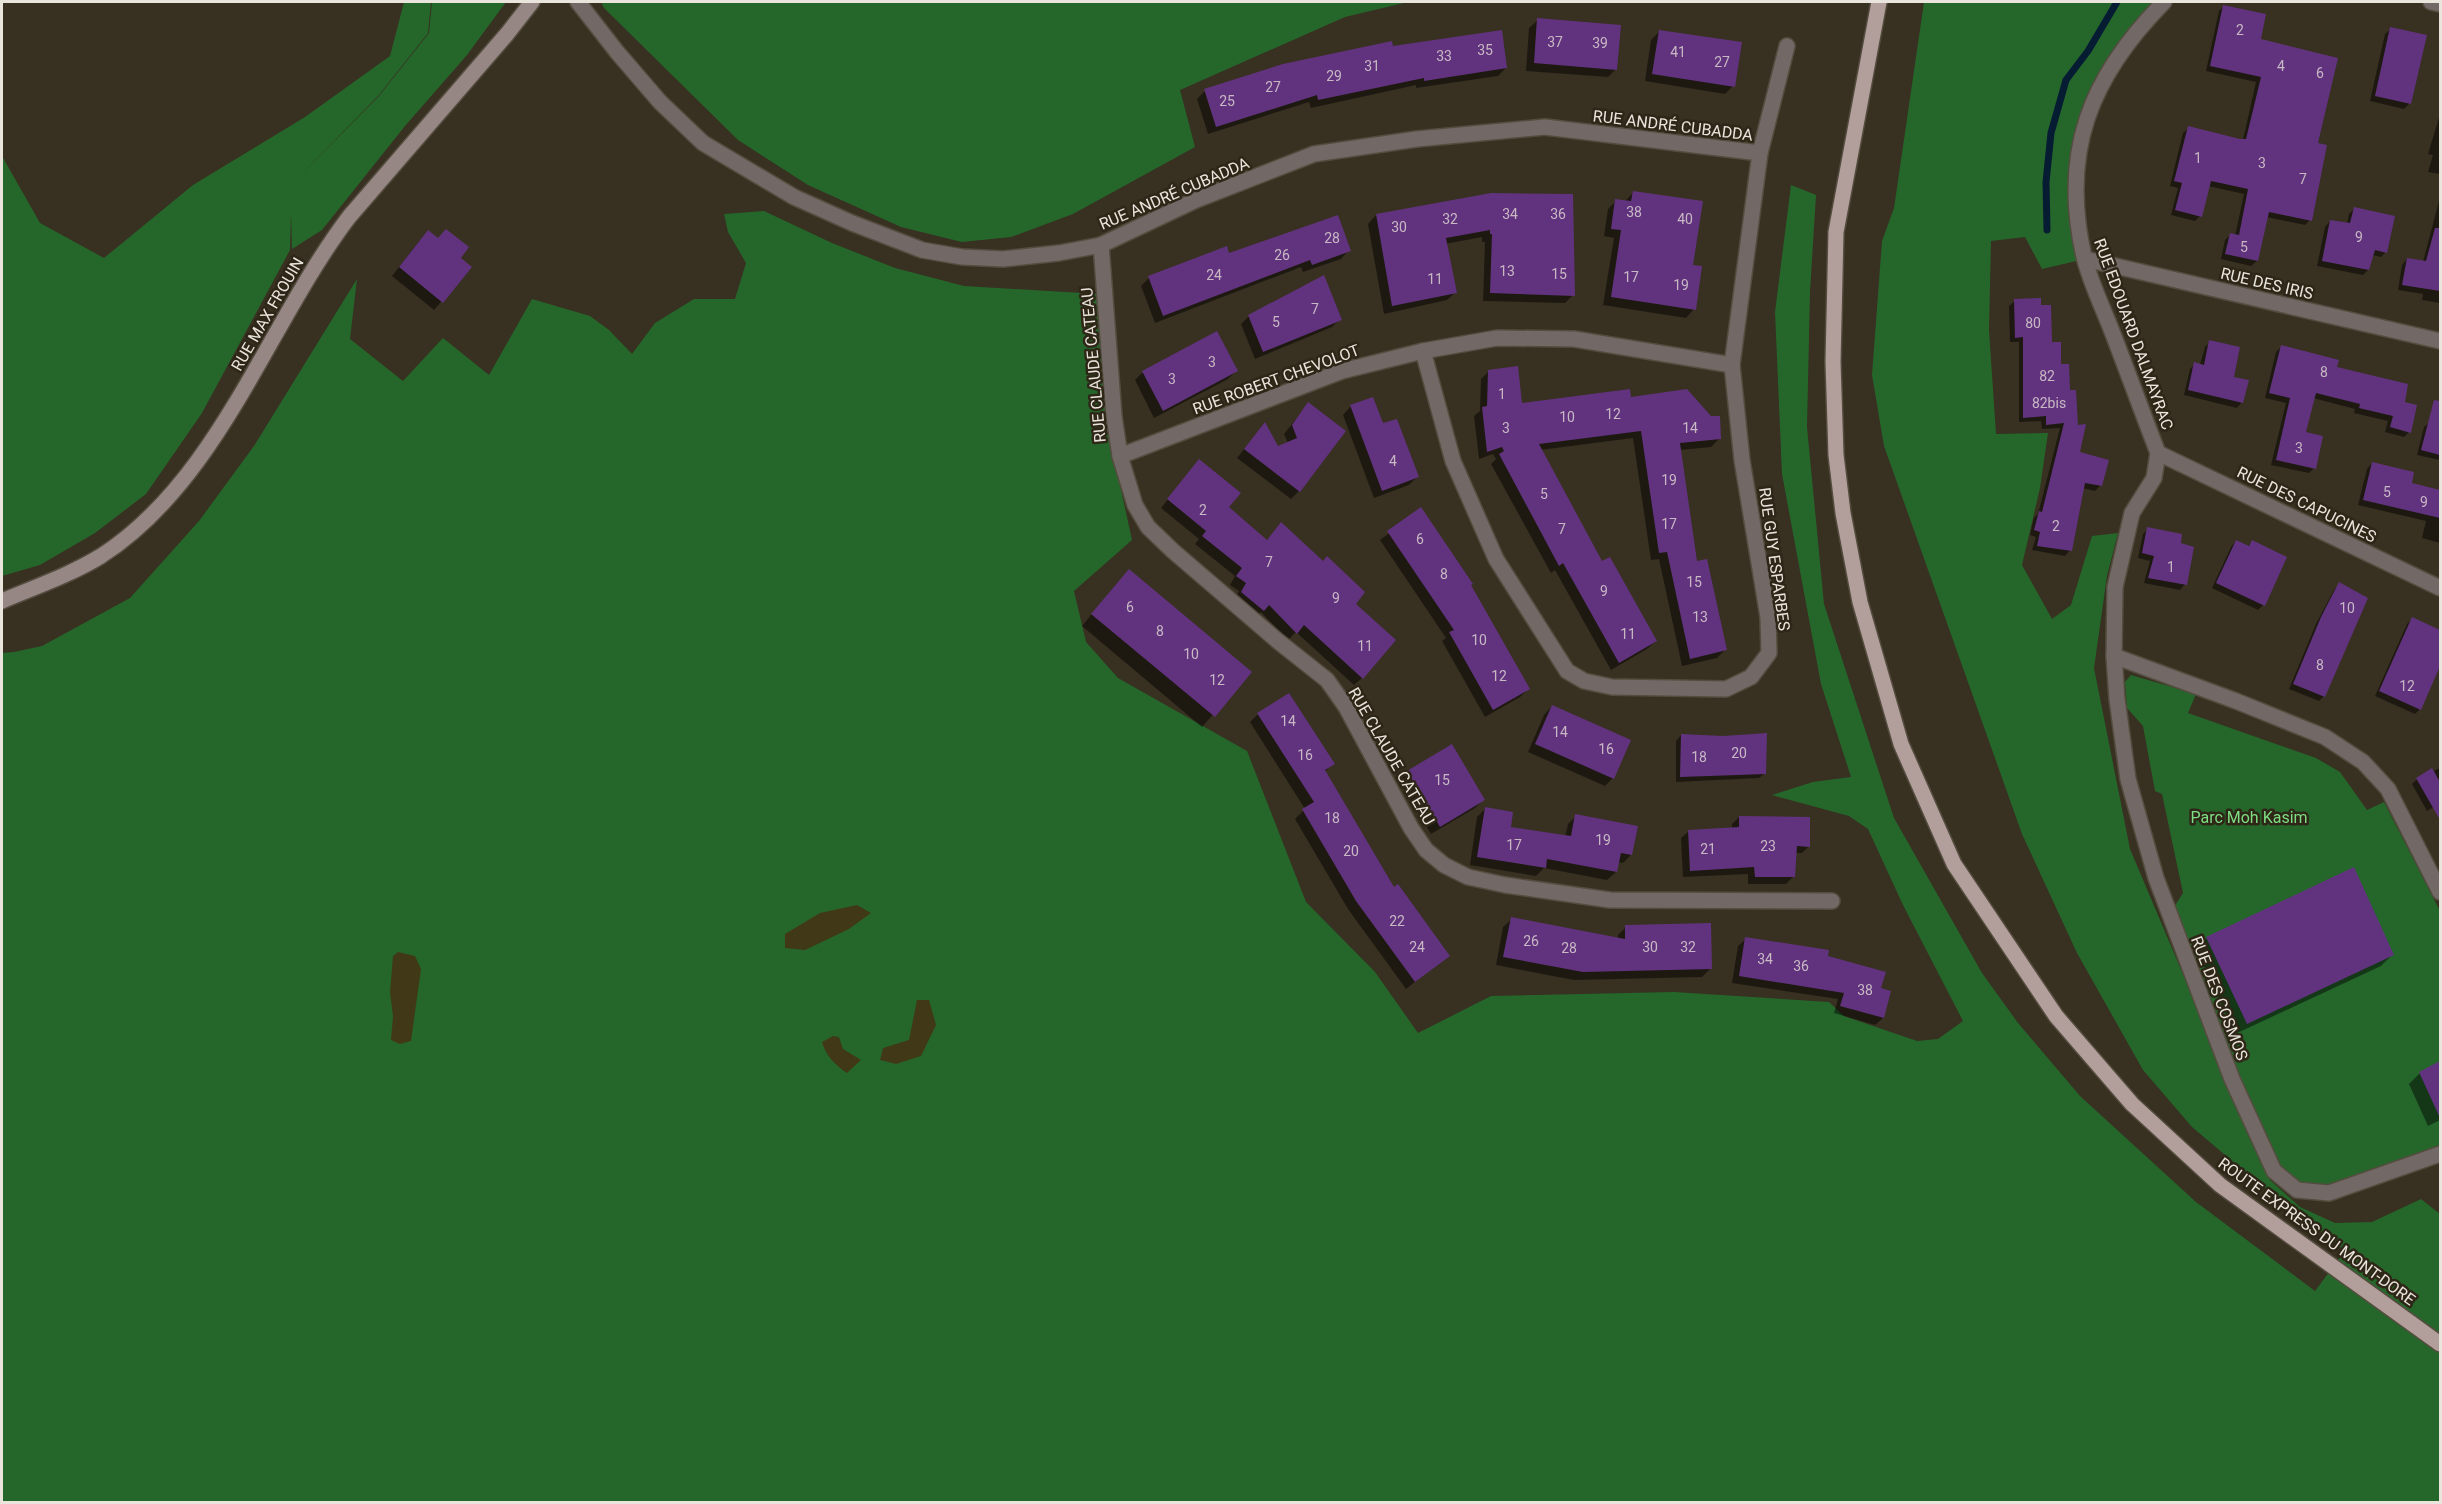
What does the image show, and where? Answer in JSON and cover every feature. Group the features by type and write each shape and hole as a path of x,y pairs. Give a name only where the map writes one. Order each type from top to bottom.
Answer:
{"main road":[{"name":"ROUTE EXPRESS DU MONT-DORE","path":"1879,2 1836,232 1833,363 1836,455 1843,513 1860,602 1901,744 1954,864 2056,1016 2132,1104 2220,1185 2440,1344"}],"street":[{"name":"RUE MAX FROUIN","path":"2,601 63,576 102,555 144,522 190,471 220,430 327,246 361,202 532,2"},
{"name":"RUE ANDRÉ CUBADDA","path":"578,2 660,102 703,143 794,197 852,223 922,250 962,257 1003,259 1059,253 1101,245 1196,200 1314,154 1417,139 1545,127 1760,153"},
{"name":"RUE EDOUARD DALMAYRAC","path":"2158,453 2085,259 2075,209 2082,134 2095,96 2118,54 2164,2"},
{"path":"2431,2 2440,4"},
{"name":"RUE GUY ESPARBES","path":"1423,351 1453,461 1496,559 1567,671 1584,681 1621,687 1726,689 1751,677 1769,653 1768,617 1742,460 1732,365 1760,153 1787,46"},
{"name":"RUE CLAUDE CATEAU","path":"1101,245 1114,416 1120,456 1135,505 1148,527 1279,642 1327,680 1347,707 1411,828 1426,850 1444,865 1468,877 1505,885 1610,900 1832,901"},
{"name":"RUE DES IRIS","path":"2085,259 2440,341"},
{"name":"RUE ROBERT CHEVOLOT","path":"1120,456 1342,371 1423,351 1497,338 1574,339 1732,365"},
{"name":"RUE DES CAPUCINES","path":"2158,453 2440,588"},
{"name":"RUE DES COSMOS","path":"2158,453 2154,478 2132,513 2115,587 2114,657 2128,779 2156,878 2232,1079 2274,1171 2297,1190 2329,1193 2440,1154"},
{"path":"2114,657 2236,701 2325,737 2363,762 2388,789 2440,892"}],"green space":[{"path":"404,2 431,2 428,33 379,95 292,184 379,96 429,33 432,2 506,2 467,55 405,126 322,230 292,249 291,212 290,250 202,413 146,494 95,533 40,565 2,576 2,156 40,223 104,258 193,185 305,117 390,56"},
{"path":"601,2 1408,2 1345,17 1180,90 1195,147 1073,214 1011,237 962,242 901,227 808,185 738,140 604,8"},
{"path":"1924,2 2164,2 2118,54 2082,134 2085,259 2042,269 2025,237 1991,241 1989,330 1996,434 2048,433 2040,488 2022,565 2052,619 2071,605 2092,536 2118,533 2107,576 2094,668 2130,849 2270,1180 2300,1207 2335,1223 2372,1222 2421,1199 2440,1214 2440,1502 2,1502 2,653 42,646 130,598 199,521 254,446 357,279 350,339 403,381 443,338 489,375 532,299 590,316 609,330 632,354 655,323 694,299 735,299 746,263 728,232 724,214 764,211 832,243 895,268 964,286 1098,294 1108,430 1132,540 1074,591 1086,642 1118,678 1247,751 1306,902 1375,972 1418,1033 1491,996 1674,992 1829,1002 1844,1016 1917,1041 1938,1039 1963,1021 1903,905 1868,829 1849,816 1772,795 1813,782 1851,777 1821,684 1782,474 1775,312 1791,185 1816,195 1810,292 1807,427 1824,604 1894,818 1982,973 2018,1023 2080,1096 2196,1202 2315,1291 2345,1251 2192,1127 2143,1070 2077,953 2022,834 1884,446 1872,375 1882,241 1894,208"},
{"name":"Parc Moh Kasim","path":"2131,675 2196,694 2188,713 2316,758 2340,772 2367,810 2384,802 2440,911 2440,1146 2326,1188 2302,1183 2282,1170 2247,1105 2172,910 2183,893 2162,794 2155,791 2143,726 2127,708 2125,682"}],"sand":[{"path":"857,905 871,913 849,929 805,950 785,948 785,934 820,913"},
{"path":"398,952 415,956 421,969 411,1041 400,1044 391,1040 393,1016 390,992 393,956"},
{"path":"917,1000 929,1000 936,1025 921,1056 896,1064 880,1060 883,1048 909,1040"},
{"path":"833,1036 839,1037 843,1049 861,1060 847,1073 831,1060 822,1042"}],"building":[{"path":"2223,5 2266,14 2261,39 2338,58 2318,143 2327,145 2312,221 2269,212 2258,261 2225,254 2230,233 2239,235 2248,189 2211,181 2202,217 2175,210 2182,183 2174,181 2188,126 2246,139 2261,77 2210,66"},
{"path":"1537,18 1621,25 1617,70 1534,63"},
{"path":"2390,27 2427,35 2411,104 2375,96"},
{"path":"1502,30 1507,68 1424,81 1424,78 1318,100 1317,95 1216,127 1204,89 1283,64 1392,41 1393,46"},
{"path":"1659,30 1742,42 1735,87 1652,74"},
{"path":"1633,191 1703,201 1693,265 1702,266 1696,310 1611,297 1621,230 1611,229 1615,199 1631,201"},
{"path":"1491,193 1573,194 1575,296 1490,293 1492,234 1490,230 1446,238 1457,293 1392,306 1376,214"},
{"path":"2354,207 2395,216 2387,253 2375,250 2369,270 2322,261 2330,220 2350,223"},
{"path":"1338,215 1351,251 1312,265 1310,260 1163,316 1148,276 1227,246 1229,253"},
{"path":"2435,228 2440,228 2440,291 2402,285 2407,258 2426,261"},
{"path":"446,229 469,247 461,258 472,267 443,303 399,267 428,230 438,238"},
{"path":"1324,275 1342,320 1263,352 1248,315"},
{"path":"2041,298 2041,305 2051,305 2052,342 2061,342 2061,364 2069,364 2070,390 2076,390 2078,425 2086,424 2080,452 2109,460 2102,486 2085,483 2072,551 2037,546 2040,532 2034,530 2039,511 2042,512 2064,423 2046,425 2046,416 2023,418 2023,337 2015,338 2014,299"},
{"path":"1217,331 1238,371 1163,411 1142,371"},
{"path":"2209,340 2240,347 2234,377 2249,380 2243,403 2188,390 2194,362 2204,365"},
{"path":"2281,345 2339,360 2337,367 2408,384 2405,402 2417,405 2411,433 2390,427 2393,416 2359,408 2360,404 2316,393 2306,432 2323,436 2316,469 2276,460 2290,398 2269,393"},
{"path":"1518,366 1522,403 1630,389 1631,397 1687,389 1711,416 1720,416 1721,439 1680,443 1697,561 1707,559 1727,650 1690,659 1667,552 1659,553 1641,431 1539,444 1602,561 1610,557 1657,641 1619,663 1563,563 1559,566 1499,454 1504,451 1502,447 1487,452 1482,407 1487,406 1488,370"},
{"path":"1373,397 1383,423 1397,419 1419,477 1382,491 1350,405"},
{"path":"2434,400 2440,401 2440,455 2421,450"},
{"path":"1308,402 1346,431 1300,492 1244,449 1265,422 1278,446 1297,438 1292,425"},
{"path":"1199,459 1241,493 1229,507 1267,540 1281,522 1323,561 1327,556 1365,592 1356,604 1396,640 1363,679 1304,625 1297,634 1269,605 1264,611 1241,592 1246,583 1236,576 1242,568 1202,536 1206,531 1167,499"},
{"path":"2372,462 2414,472 2412,483 2440,490 2440,518 2363,500"},
{"path":"1421,507 1473,584 1471,585 1530,689 1493,710 1449,632 1454,630 1387,531"},
{"path":"2147,527 2182,534 2181,543 2194,547 2187,585 2148,578 2154,556 2142,553"},
{"path":"2236,540 2249,546 2252,540 2287,557 2265,606 2216,583"},
{"path":"1129,569 1252,672 1215,717 1091,614"},
{"path":"2339,582 2368,598 2325,697 2293,684 2321,617"},
{"path":"2412,617 2440,630 2440,666 2421,710 2379,691"},
{"path":"1289,693 1335,764 1325,770 1394,887 1398,884 1450,956 1415,982 1356,901 1302,809 1314,802 1257,713"},
{"path":"1552,705 1631,740 1614,779 1535,744"},
{"path":"1767,733 1766,774 1680,777 1681,734 1723,736"},
{"path":"1452,744 1485,800 1440,827 1407,771"},
{"path":"2432,768 2440,782 2440,820 2416,778"},
{"path":"1485,807 1513,812 1511,827 1571,836 1575,814 1638,826 1632,855 1621,853 1617,872 1547,859 1546,868 1477,857"},
{"path":"1739,816 1810,817 1810,847 1797,846 1795,877 1755,877 1754,867 1690,871 1688,830 1739,827"},
{"path":"2354,867 2394,955 2247,1024 2206,937"},
{"path":"1511,917 1625,939 1625,925 1711,923 1712,969 1583,972 1503,957"},
{"path":"1745,937 1829,950 1828,956 1886,972 1881,988 1891,991 1884,1018 1840,1006 1844,993 1739,976"},
{"path":"2440,1061 2440,1118 2419,1072"}],"waterway":[{"path":"2047,230 2046,182 2051,133 2066,80 2088,51 2117,2"}]}
